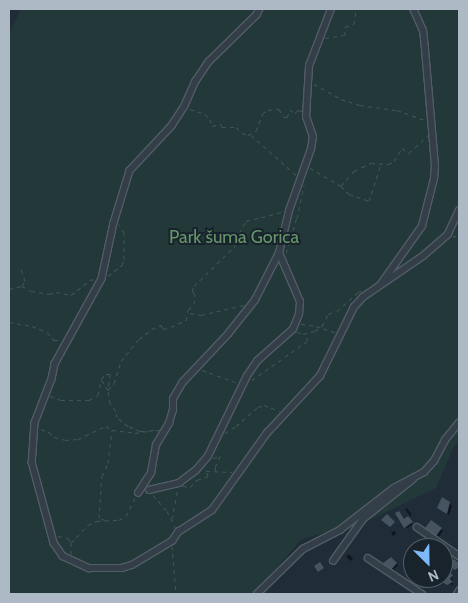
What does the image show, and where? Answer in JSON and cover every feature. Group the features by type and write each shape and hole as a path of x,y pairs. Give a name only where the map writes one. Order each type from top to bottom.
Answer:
{"street":[{"path":"260,9 257,15 209,62 196,81 185,106 172,126 130,171 115,221 102,279 55,364 52,379 35,423 32,462 50,533 58,550 72,561 89,568 122,568 132,565 172,541 178,532 212,510 267,433 320,376 341,334 346,319 354,307 373,290 423,256 448,234 459,210"},
{"path":"138,493 151,472 156,445 173,410 173,398 183,382 252,305 260,294 279,255 289,211 308,166 314,137 306,117 309,66 322,38 332,9"},
{"path":"380,286 389,269 418,234 424,220 434,179 432,131 423,31 413,9"},
{"path":"149,490 177,483 196,470 205,460 246,376 257,361 293,329 299,314 300,302 279,255"},
{"path":"333,561 363,519 430,466 445,440 459,423"},
{"path":"257,594 302,549 340,530 394,488 413,478"},
{"path":"417,527 459,556"},
{"path":"368,558 422,594"}],"path":[{"path":"322,38 345,35 345,27 354,24 356,9"},
{"path":"308,82 341,99 360,105 397,110 402,114 431,120"},
{"path":"185,106 205,114 212,126 221,124 222,127 236,127 242,133 251,135 303,179 288,248 286,254 279,255"},
{"path":"251,135 260,124 264,113 268,110 279,109 284,117 287,117 290,110 295,113 298,110 307,109"},
{"path":"341,186 354,172 371,163 381,165 394,161 402,148 409,153 432,131"},
{"path":"308,166 341,186 349,194 368,201 381,165"},
{"path":"308,166 308,173"},
{"path":"108,390 114,383 124,356 139,339 157,326 161,325 163,328 166,328 179,325 186,320 194,304 195,294 192,291 194,286 235,246 235,240 246,221 289,211"},
{"path":"9,289 22,286 31,291 71,295 90,280 102,279 113,274 124,259 124,233 115,221"},
{"path":"20,266 25,281 22,286"},
{"path":"341,334 332,333 319,327 300,324 293,329 303,334 315,331 319,327 328,314 337,310 358,292 366,288 373,290"},
{"path":"188,313 196,316 242,305 252,305"},
{"path":"9,322 32,326 47,332 54,340 67,342"},
{"path":"45,395 62,400 89,400 98,395 100,379 106,374 110,374 108,390 110,403 120,420 140,431 155,429 164,431"},
{"path":"100,379 108,390"},
{"path":"215,439 236,426 258,407 264,405 286,412"},
{"path":"35,423 43,431 65,440 78,439 106,426 112,430 135,433 155,429"},
{"path":"108,520 99,518 102,476 108,463 112,430"},
{"path":"205,460 219,455 215,467 216,472"},
{"path":"177,483 181,486 190,487 197,480 208,476 206,471 239,472"},
{"path":"171,521 179,491 177,483"},
{"path":"149,490 161,503 178,532"},
{"path":"71,543 88,525 96,521 126,516 138,493"},
{"path":"50,533 68,538 71,543 72,561"},
{"path":"172,541 176,594"}],"green space":[{"name":"Park šuma Gorica","path":"21,9 459,9 459,441 454,446 436,488 372,519 302,539 267,579 259,594 9,594 9,34"}],"building":[{"path":"442,497 450,502 447,514 437,508"},
{"path":"399,511 404,519 408,516 413,522 404,528 395,513"},
{"path":"387,514 395,522 390,527 381,520"},
{"path":"431,520 442,528 436,536 425,528"},
{"path":"391,557 397,563 391,570 383,563"},
{"path":"454,559 459,563 459,567 455,570 453,569"},
{"path":"320,562 324,568 318,572 314,566"}]}
